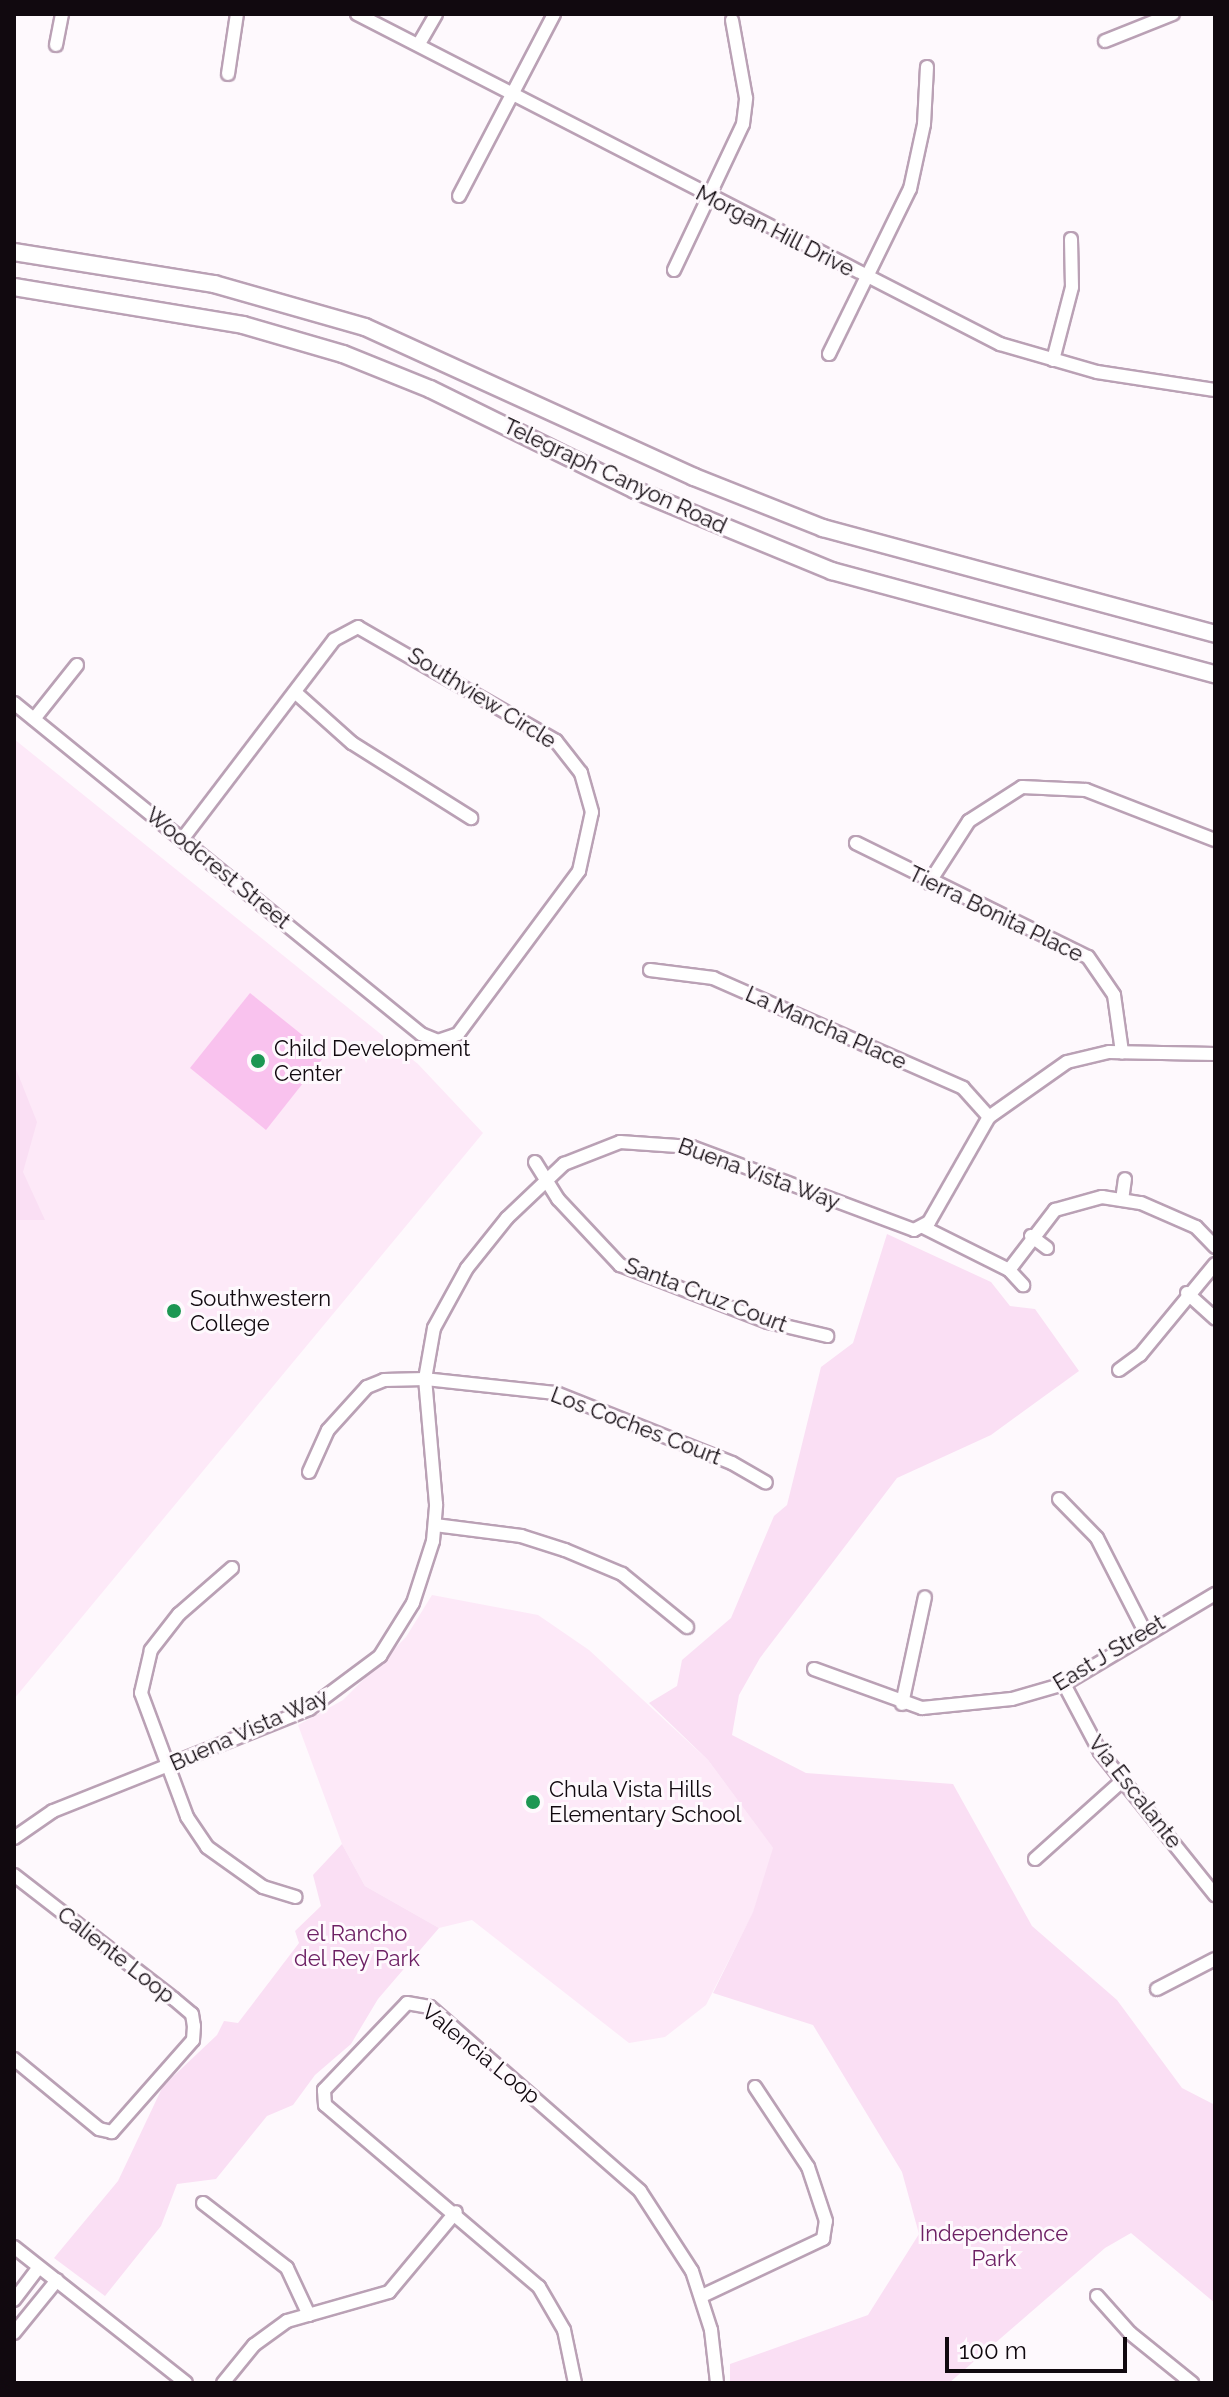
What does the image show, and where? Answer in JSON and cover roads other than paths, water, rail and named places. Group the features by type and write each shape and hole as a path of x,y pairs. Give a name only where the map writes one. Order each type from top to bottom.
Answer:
{"main road":[{"name":"Telegraph Canyon Road","path":"14,252 214,284 365,327 694,477 823,528 1215,634"},
{"path":"14,261 36,255"},
{"name":"Telegraph Canyon Road","path":"14,287 243,325 343,354 430,389 635,490 832,571 1215,674"}],"street":[{"path":"56,45 62,14"},
{"path":"228,74 237,14"},
{"name":"Morgan Hill Drive","path":"357,14 420,42 511,94 711,199 1000,344 1053,360 1215,390"},
{"path":"420,42 436,14"},
{"path":"459,196 554,14"},
{"path":"1105,41 1173,14"},
{"path":"674,270 711,199 743,124 746,98 732,20"},
{"path":"829,354 870,279 910,189 924,124 927,67"},
{"path":"1053,360 1072,287 1071,239"},
{"name":"Southview Circle","path":"183,838 339,635 369,628 556,741 586,786 592,824 579,871 458,1034 438,1041 421,1034"},
{"path":"34,719 77,665"},
{"path":"296,693 352,743 471,818"},
{"name":"Woodcrest Street","path":"14,703 421,1034"},
{"path":"929,883 969,821 1022,787 1086,790 1215,840"},
{"name":"Tierra Bonita Place","path":"856,843 929,883 1088,957 1114,995 1122,1052"},
{"name":"La Mancha Place","path":"650,970 713,978 963,1088 989,1117"},
{"path":"923,1227 989,1117 1067,1062 1122,1052 1215,1054"},
{"name":"Buena Vista Way","path":"14,1838 53,1811 309,1709 380,1656 413,1603 435,1525 425,1379 444,1305 507,1218 545,1178 597,1148 665,1142 696,1147 907,1228 923,1227 1009,1270"},
{"name":"Santa Cruz Court","path":"535,1162 545,1178 620,1265 768,1322 827,1336"},
{"path":"1122,1200 1125,1179"},
{"path":"1023,1285 1009,1270 1031,1236 1055,1210 1074,1201 1122,1200 1196,1227 1215,1247"},
{"path":"1031,1236 1047,1248"},
{"path":"1119,1370 1140,1355 1187,1293 1215,1264"},
{"path":"1187,1293 1215,1318"},
{"name":"Los Coches Court","path":"309,1472 328,1430 367,1387 384,1380 425,1379 556,1393 732,1463 766,1483"},
{"path":"1059,1499 1097,1538 1145,1632"},
{"path":"435,1525 521,1536 565,1550 630,1579 687,1627"},
{"path":"232,1568 179,1614 146,1660 146,1719 166,1767 207,1847 263,1887 295,1897"},
{"name":"East J Street","path":"814,1669 902,1704 963,1706 1064,1684 1145,1632 1215,1594"},
{"path":"902,1704 925,1597"},
{"name":"Via Escalante","path":"1064,1684 1090,1736 1215,1895"},
{"path":"1035,1859 1123,1780"},
{"name":"Caliente Loop","path":"14,1875 192,2014 194,2026 193,2040 112,2132 99,2129 14,2059"},
{"path":"1157,1989 1215,1959"},
{"name":"Valencia Loop","path":"575,2383 569,2345 549,2301 456,2212 325,2105 324,2090 407,2003 430,2007 612,2161 663,2219 702,2296 717,2383"},
{"path":"702,2296 823,2239 826,2221 808,2167 755,2087"},
{"path":"203,2203 287,2268 309,2315"},
{"path":"223,2383 269,2332 309,2315 389,2292 456,2212"},
{"path":"14,2247 186,2383"},
{"path":"14,2300 39,2267"},
{"path":"14,2333 57,2280"},
{"path":"1097,2296 1130,2333 1192,2383"}],"place":[{"name":"Child Development Center","path":"258,1061"},
{"name":"Southwestern College","path":"174,1311"},
{"name":"Chula Vista Hills Elementary School","path":"533,1802"}],"park label":[{"name":"el Rancho del Rey Park","path":"357,1946"},
{"name":"Independence Park","path":"994,2246"}]}
